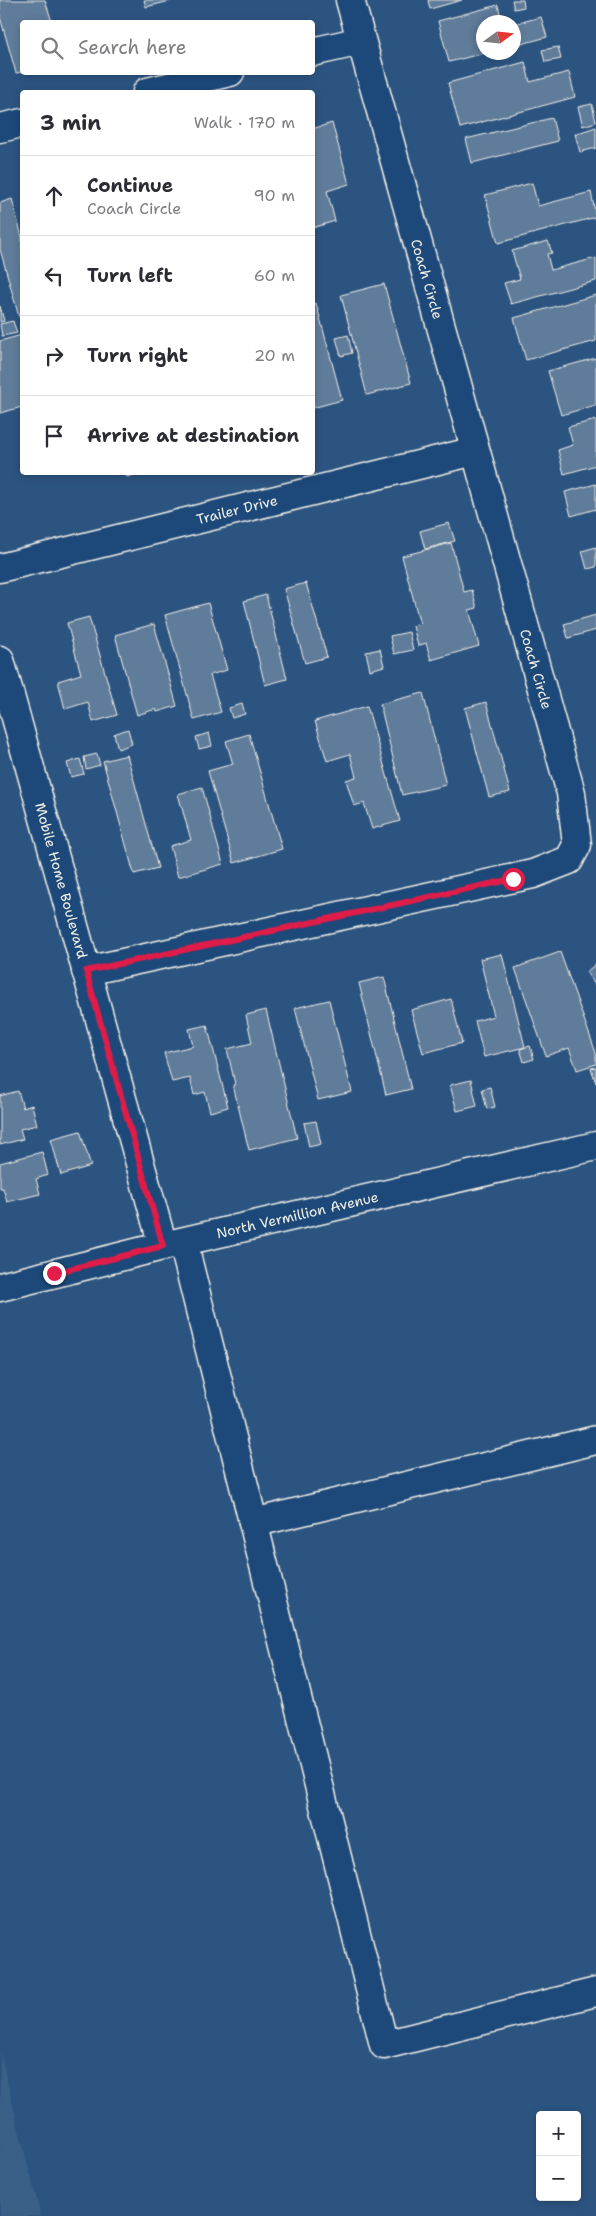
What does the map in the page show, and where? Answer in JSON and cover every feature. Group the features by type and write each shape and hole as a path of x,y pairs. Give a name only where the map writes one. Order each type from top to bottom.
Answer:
{"street":[{"name":"Coach Circle","path":"86,971 533,874 569,860 577,845 571,794 350,0"},
{"path":"315,51 361,41"},
{"path":"156,90 218,75"},
{"path":"0,128 20,123"},
{"name":"Trailer Drive","path":"0,568 475,451"},
{"name":"Mobile Home Boulevard","path":"0,660 86,971 173,1244 253,1522 384,2045 596,1992"},
{"name":"North Vermillion Avenue","path":"0,1287 173,1244 596,1146"},
{"path":"253,1522 596,1440"}],"shaded area":[{"path":"0,2051 17,2123 41,2216 0,2216"}],"building":[{"path":"0,0 45,0 51,20 20,20 20,72 16,73 0,17"},
{"path":"144,0 169,0 170,1 146,7"},
{"path":"428,0 462,0 430,9"},
{"path":"512,0 523,0 524,7 514,9"},
{"path":"498,5 500,15 476,15 476,55 449,62 438,21"},
{"path":"541,17 547,37 521,44 521,22"},
{"path":"558,47 561,59 545,62 542,50"},
{"path":"525,62 530,82 569,72 575,97 460,128 448,83"},
{"path":"592,104 596,122 583,126 578,107"},
{"path":"552,118 558,141 472,163 466,139"},
{"path":"332,123 349,184 327,191 335,221 315,227 315,128"},
{"path":"596,127 596,148 580,152 575,134"},
{"path":"532,183 538,206 591,192 596,217 498,243 485,195"},
{"path":"12,199 20,229 20,317 0,249 0,203"},
{"path":"548,241 552,253 547,254 551,270 596,258 596,281 511,304 504,283 520,279 512,251"},
{"path":"384,284 411,383 367,395 341,295"},
{"path":"596,295 596,341 526,360 514,318"},
{"path":"315,303 342,400 315,407"},
{"path":"0,306 4,321 0,322"},
{"path":"13,321 17,333 2,336 0,324"},
{"path":"348,335 352,353 341,356 336,338"},
{"path":"20,336 20,408 0,413 0,341"},
{"path":"596,358 596,405 561,415 548,371"},
{"path":"596,420 596,465 564,474 558,450 573,445 568,427"},
{"path":"596,484 596,509 571,516 565,492"},
{"path":"449,523 455,541 425,549 420,531"},
{"path":"451,543 464,592 472,590 477,608 469,610 479,646 431,660 426,643 418,646 413,626 420,624 402,556"},
{"path":"596,547 596,567 587,569 582,551"},
{"path":"306,583 327,657 305,663 284,589"},
{"path":"266,595 287,679 265,685 244,601"},
{"path":"208,603 227,670 210,675 221,712 194,720 165,615"},
{"path":"596,615 596,630 568,638 564,624"},
{"path":"89,617 117,715 93,722 88,702 65,709 58,681 81,674 67,623"},
{"path":"154,624 177,706 157,712 156,709 137,715 115,635"},
{"path":"409,632 413,650 394,654 390,636"},
{"path":"380,649 384,666 370,670 366,652"},
{"path":"423,693 446,785 402,795 380,704"},
{"path":"486,702 510,792 489,797 465,708"},
{"path":"242,704 245,714 232,718 229,708"},
{"path":"367,706 400,821 372,829 364,803 354,806 346,780 356,777 350,754 327,761 315,721"},
{"path":"128,729 132,744 118,749 114,734"},
{"path":"209,733 212,746 199,749 196,737"},
{"path":"249,734 282,849 234,863 208,771 233,764 226,741"},
{"path":"97,754 100,765 86,769 84,757"},
{"path":"127,755 158,868 134,874 103,761"},
{"path":"80,759 84,774 71,777 67,763"},
{"path":"202,787 223,864 178,877 170,846 191,840 178,794"},
{"path":"560,952 596,1053 596,1064 577,1070 569,1048 546,1056 515,968"},
{"path":"502,954 525,1047 484,1057 475,1021 494,1016 480,959"},
{"path":"596,964 596,986 586,972"},
{"path":"384,977 411,1089 386,1095 359,983"},
{"path":"451,999 462,1043 423,1053 411,1010"},
{"path":"329,1000 352,1092 318,1100 295,1008"},
{"path":"266,1010 297,1138 249,1150 233,1085 235,1084 227,1049 252,1043 246,1015"},
{"path":"207,1025 228,1107 210,1112 205,1092 194,1095 190,1078 172,1082 164,1053 193,1046 189,1029"},
{"path":"530,1046 534,1059 524,1062 520,1049"},
{"path":"596,1067 596,1083 591,1068"},
{"path":"471,1080 477,1106 457,1111 450,1085"},
{"path":"490,1087 495,1107 487,1109 482,1089"},
{"path":"18,1091 23,1108 32,1105 37,1125 20,1129 23,1139 0,1145 0,1096"},
{"path":"316,1121 321,1144 309,1147 304,1123"},
{"path":"80,1131 91,1166 61,1175 51,1139"},
{"path":"42,1152 48,1175 36,1179 40,1194 7,1202 3,1188 0,1188 0,1163"}],"route":[{"path":"54,1273 163,1246 86,971 513,879"}]}
